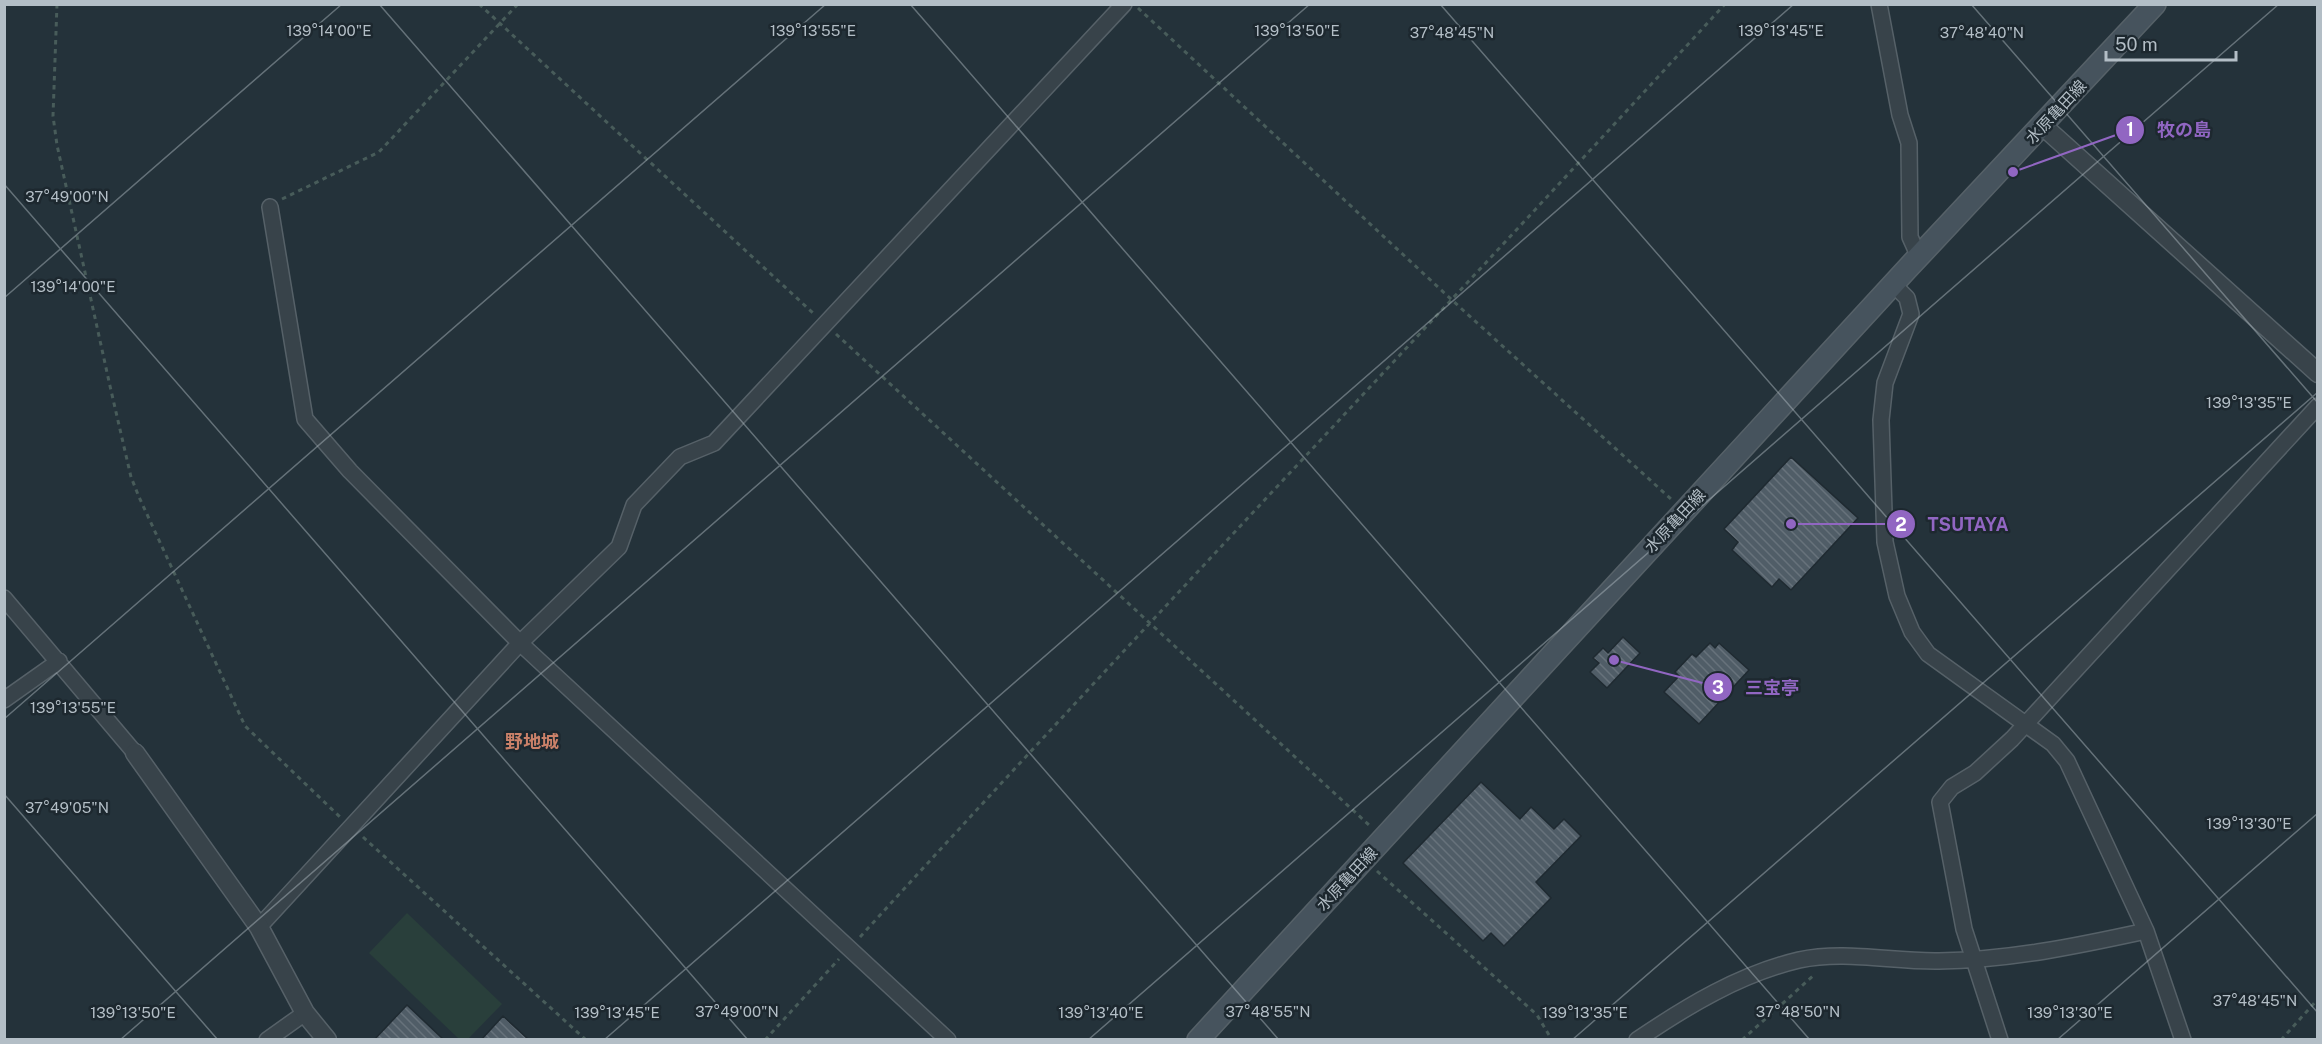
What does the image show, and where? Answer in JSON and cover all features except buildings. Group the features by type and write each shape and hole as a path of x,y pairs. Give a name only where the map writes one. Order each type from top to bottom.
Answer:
{"main road":[{"name":"水原亀田線","path":"1198,1040 1893,284 2155,4"}],"street":[{"path":"259,927 520,643 619,548 634,505 680,457 714,442 1124,4"},
{"path":"1879,4 1900,115 1909,143 1910,237 1919,257"},
{"path":"2043,126 2318,373"},
{"path":"270,207 305,419 350,471 520,643 948,1040"},
{"path":"1893,284 1907,298 1911,314 1885,382 1881,420 1885,542 1897,596 1912,632 1928,654 2026,723 2053,744 2067,761 2146,931 2183,1040"},
{"path":"2000,1040 1976,959 1964,929 1940,802 1952,787 1975,773 2026,723 2318,406"},
{"path":"4,598 135,753 259,927 305,1013 327,1040"},
{"path":"4,700 59,662"},
{"path":"1637,1040 1678,1012 1741,979 1800,960 1837,956 1939,962 2034,955 2146,931"},
{"path":"267,1040 305,1013"}],"path":[{"path":"57,4 53,116 57,145 131,477 245,726 351,827 586,1040"},
{"path":"479,4 1384,839"},
{"path":"270,207 379,153 518,4"},
{"path":"1134,4 1453,301 1684,511"},
{"path":"765,1040 1149,622 1453,301 1725,4"},
{"path":"1364,860 1537,1015 1552,1040"},
{"path":"1742,1040 1771,1011 1837,956"},
{"path":"2282,1040 2318,999"}],"green space":[{"path":"407,913 502,1004 468,1039 459,1039 369,953"}],"place":[{"name":"牧の島","path":"2013,172"},
{"name":"TSUTAYA","path":"1791,524"},
{"name":"三宝亭","path":"1614,660"}],"district":[{"name":"野地城","path":"532,741"}]}
